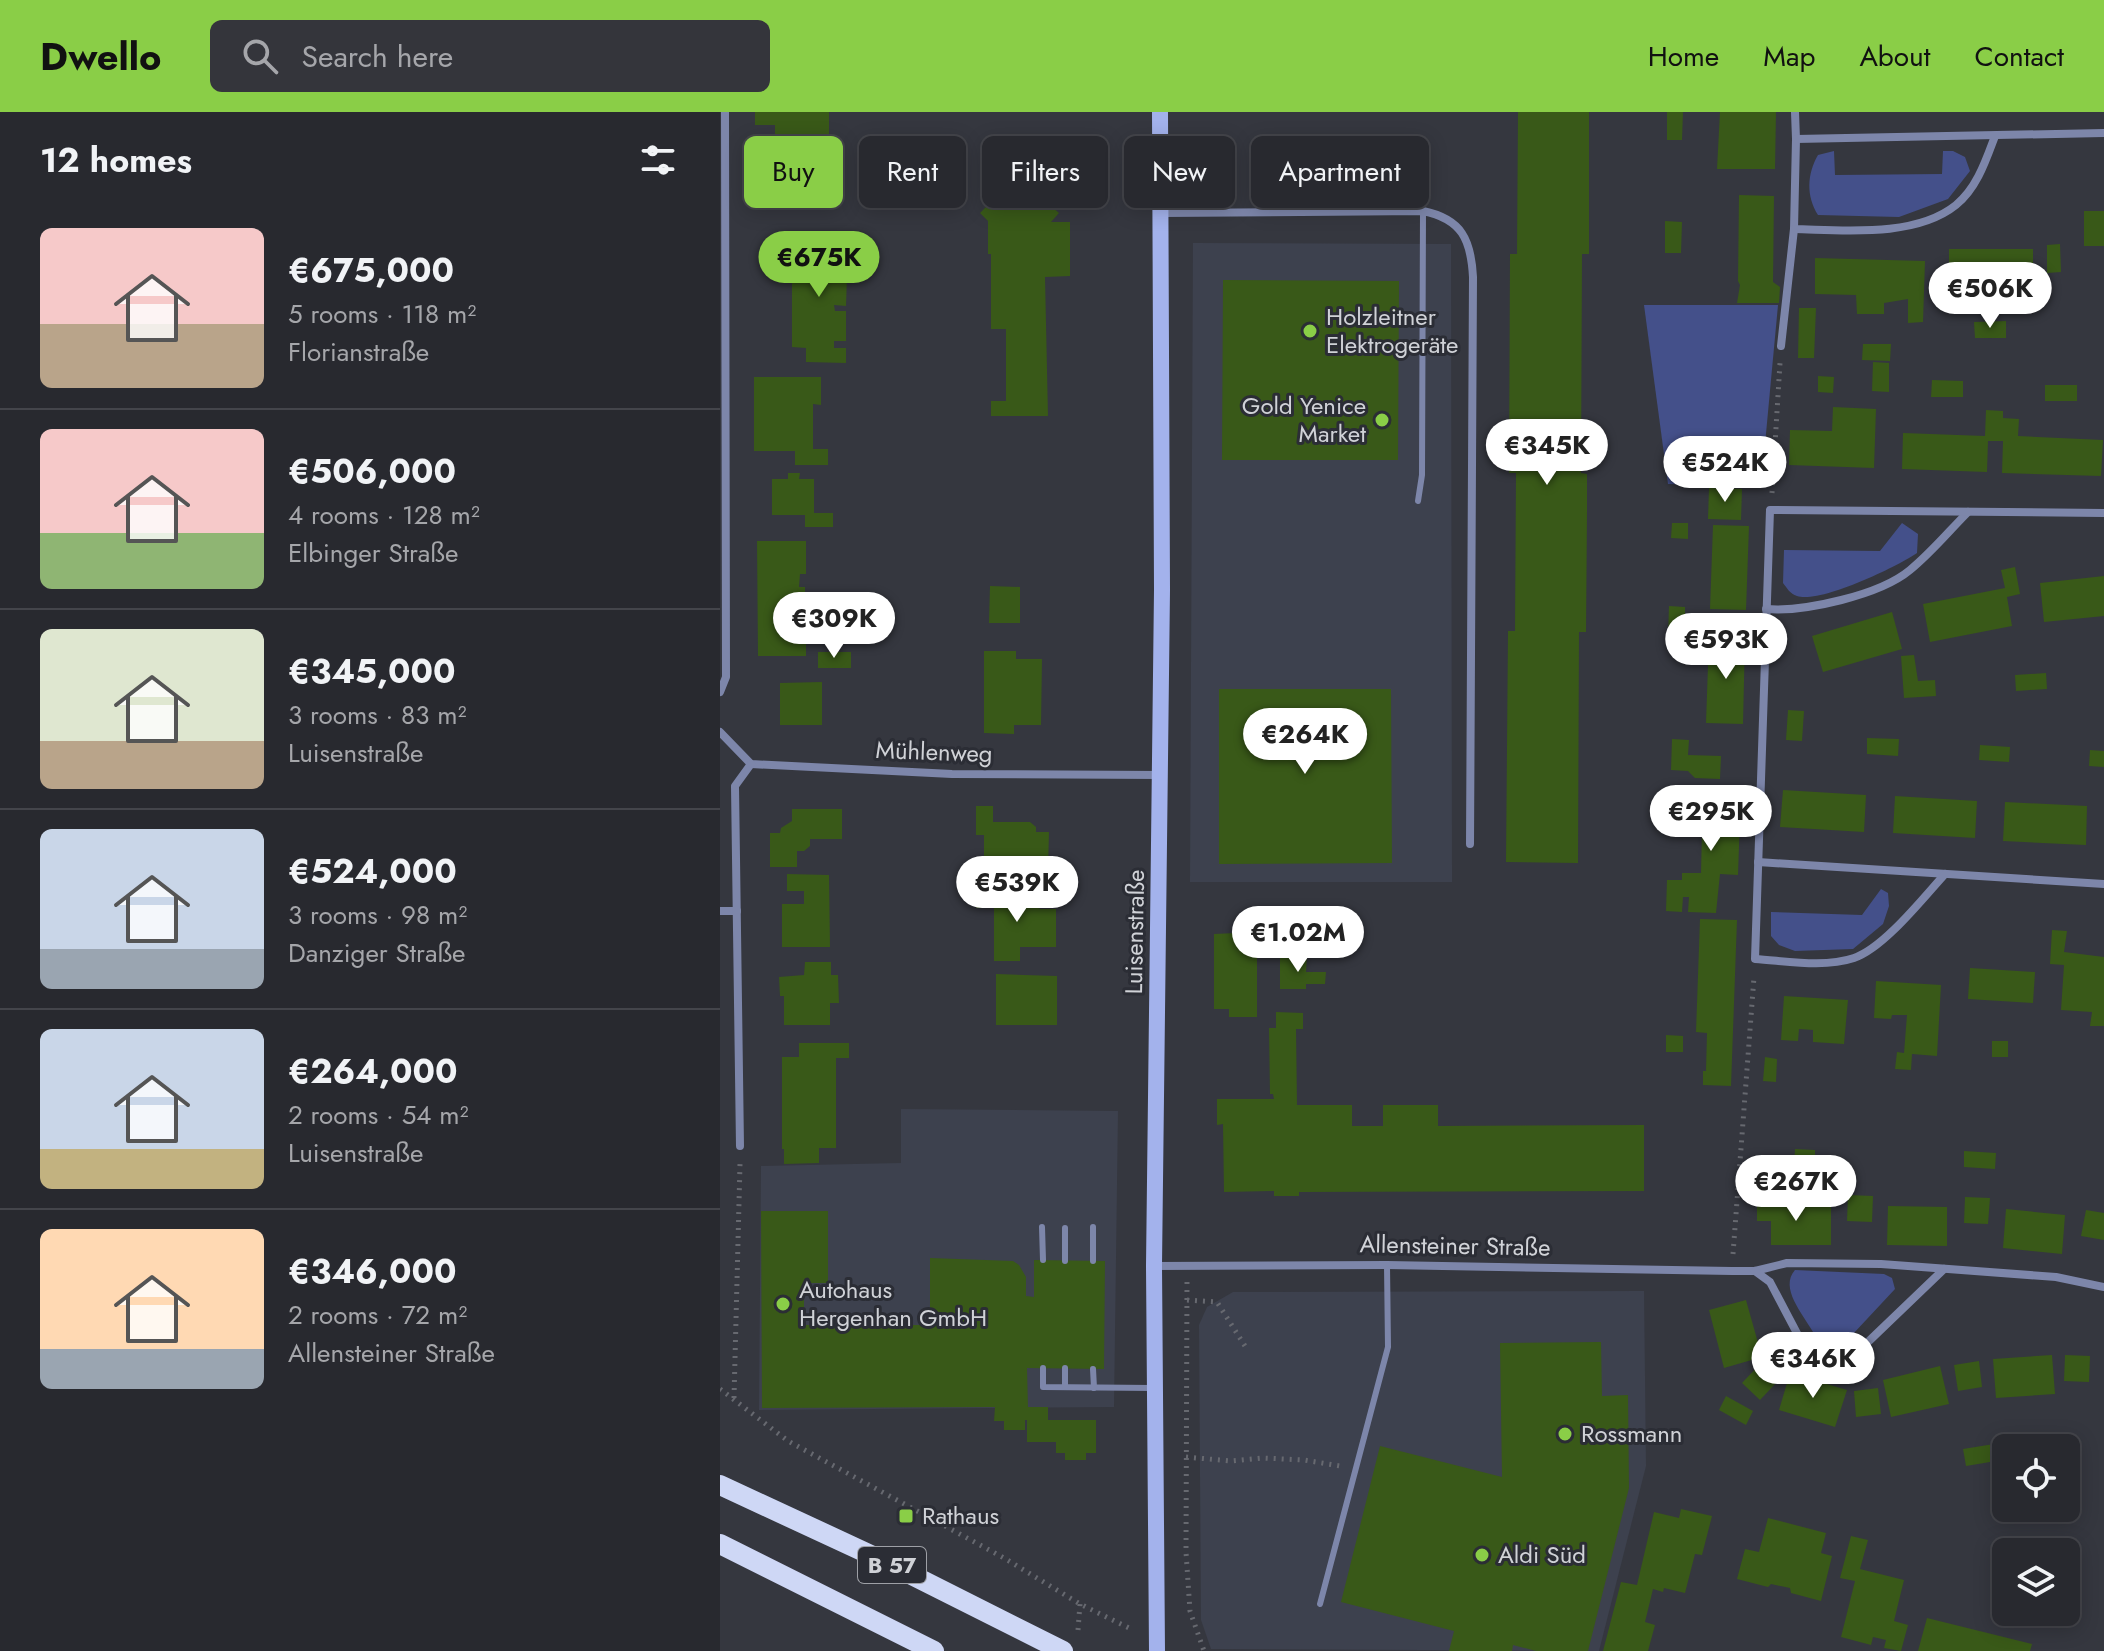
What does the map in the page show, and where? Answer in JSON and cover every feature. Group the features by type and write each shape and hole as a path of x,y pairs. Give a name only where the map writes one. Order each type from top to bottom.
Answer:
{"main road":[{"name":"Luisenstraße","path":"1157,1646 1154,1266 1160,775 1160,112"},
{"name":"B 57","path":"720,1485 888,1563 1063,1651"},
{"name":"B 57","path":"720,1544 934,1651"}],"street":[{"path":"720,692 726,677 725,112"},
{"path":"1781,346 1794,229 1795,112"},
{"path":"1796,139 2104,133"},
{"path":"1794,229 1902,229 1925,221 1956,205 1981,174 1995,136"},
{"path":"1161,213 1423,211 1440,215 1459,226 1472,255 1470,844"},
{"path":"1945,874 1891,933 1856,957 1825,962 1755,959 1770,510 2104,513"},
{"path":"1766,609 1808,607 1864,594 1908,572 1968,512"},
{"path":"720,732 751,764 735,786 740,1146"},
{"name":"Mühlenweg","path":"751,764 952,774 1160,775"},
{"path":"1758,862 2104,884"},
{"path":"720,911 737,911"},
{"name":"Allensteiner Straße","path":"1154,1266 1387,1265 1755,1271 1787,1263 1881,1264 2056,1277 2104,1287"},
{"path":"1755,1271 1770,1282 1799,1337 1823,1354 1847,1355 1869,1341 1944,1269"}],"lane":[{"path":"1418,501 1422,475 1423,211"},
{"path":"1042,1227 1043,1260"},
{"path":"1093,1227 1093,1261"},
{"path":"1065,1228 1065,1261"},
{"path":"1320,1604 1388,1347 1387,1265"},
{"path":"1043,1368 1043,1387 1155,1388"},
{"path":"1065,1368 1065,1387"},
{"path":"1093,1369 1094,1388"}],"path":[{"path":"1770,510 1781,346"},
{"path":"1732,1271 1755,959"},
{"path":"734,1399 740,1146"},
{"path":"1187,1265 1186,1552 1190,1611 1204,1651"},
{"path":"1187,1300 1217,1302 1245,1346"},
{"path":"720,1389 788,1441 1004,1558 1157,1646"},
{"path":"1186,1457 1231,1461 1263,1458 1304,1460 1357,1468"},
{"path":"1078,1632 1080,1604"}],"shaded area":[{"path":"1834,151 1835,175 1942,174 1943,151 1953,151 1965,157 1970,171 1948,199 1899,217 1818,215 1810,193 1812,170 1818,155"},
{"path":"1193,243 1451,244 1452,882 1190,882"},
{"path":"1644,305 1778,305 1761,487 1668,484"},
{"path":"1902,523 1918,534 1917,553 1893,567 1822,595 1795,595 1783,583 1784,550 1880,551"},
{"path":"1881,889 1888,893 1889,906 1883,924 1853,949 1795,951 1779,945 1771,936 1771,912 1862,915"},
{"path":"901,1109 1118,1111 1114,1407 759,1410 761,1166 901,1163"},
{"path":"1795,1270 1884,1274 1892,1278 1895,1289 1853,1334 1833,1340 1813,1332 1799,1309 1790,1285"},
{"path":"1644,1291 1646,1466 1599,1651 1211,1649 1201,1620 1199,1325 1207,1307 1233,1292"}],"building":[{"path":"755,112 829,112 829,136 775,136 775,125 755,125"},
{"path":"1518,112 1589,112 1589,254 1582,254 1581,473 1587,474 1587,512 1586,632 1579,632 1578,863 1506,862 1508,631 1515,631 1516,473 1509,473 1510,254 1517,254"},
{"path":"1667,112 1683,112 1682,140 1667,140"},
{"path":"1720,112 1776,112 1775,169 1717,169"},
{"path":"1739,195 1774,196 1773,282 1780,287 1779,303 1737,303 1740,285"},
{"path":"985,208 1053,208 1059,213 1051,222 1070,222 1070,276 1045,277 1048,416 991,416 991,401 1006,401 1006,329 991,329 988,221 980,213"},
{"path":"2084,211 2104,211 2104,246 2084,246"},
{"path":"1665,221 1682,222 1681,253 1665,253"},
{"path":"792,241 847,241 847,270 835,270 835,276 847,276 846,306 834,305 835,311 846,311 846,341 834,341 834,348 846,348 846,363 806,362 806,348 792,347"},
{"path":"2060,244 2061,272 2047,273 2047,245"},
{"path":"1949,249 2033,249 2033,284 1949,284"},
{"path":"1815,258 1925,261 1923,322 1908,323 1908,299 1884,303 1884,314 1857,314 1856,295 1815,294"},
{"name":"Holzleitner Elektrogeräte","path":"1223,280 1399,281 1398,460 1222,460"},
{"path":"1799,308 1816,308 1814,358 1798,358"},
{"path":"2006,321 2006,338 1975,338 1974,322"},
{"path":"1863,344 1891,344 1890,361 1862,360"},
{"path":"1873,362 1889,363 1889,392 1872,391"},
{"path":"1818,376 1834,377 1833,393 1818,392"},
{"path":"754,377 821,377 821,405 813,404 813,449 828,449 828,465 795,465 795,451 754,451"},
{"path":"1932,380 1963,381 1963,397 1931,397"},
{"path":"2045,385 2077,385 2077,401 2045,401"},
{"path":"1833,407 1876,409 1874,468 1789,465 1790,430 1832,431"},
{"path":"1986,410 2003,411 2003,418 2019,419 2018,436 2103,440 2101,476 2002,473 2003,441 1988,441 1987,472 1902,469 1903,433 1985,436"},
{"path":"788,473 800,473 799,479 814,479 814,513 833,513 833,527 805,527 805,515 772,515 772,479 788,479"},
{"path":"1709,488 1742,489 1741,520 1708,519"},
{"path":"1672,523 1688,523 1688,539 1671,538"},
{"path":"1713,525 1749,526 1746,610 1710,609"},
{"path":"757,541 806,541 806,574 800,574 799,587 805,587 805,600 799,601 799,635 806,635 806,656 758,656"},
{"path":"2015,567 2020,594 2007,597 2012,626 1930,642 1923,604 2005,588 2001,570"},
{"path":"2104,576 2104,616 2044,622 2040,583"},
{"path":"990,586 1020,587 1020,623 989,623"},
{"path":"1669,606 1685,607 1685,638 1668,637"},
{"path":"1892,612 1902,649 1823,672 1812,636"},
{"path":"1709,637 1745,638 1743,724 1706,723"},
{"path":"984,651 1016,651 1016,659 1042,659 1041,725 1014,725 1014,734 984,733"},
{"path":"818,652 851,652 851,668 818,668"},
{"path":"1914,655 1918,681 1935,680 1936,696 1904,698 1901,656"},
{"path":"2046,673 2047,689 2016,691 2015,675"},
{"path":"822,682 822,725 780,725 780,683"},
{"path":"1219,689 1391,689 1392,863 1219,864"},
{"path":"1788,710 1804,711 1802,741 1786,740"},
{"path":"1867,738 1899,739 1898,756 1867,754"},
{"path":"1672,739 1689,740 1688,755 1721,756 1720,779 1695,778 1688,771 1671,770"},
{"path":"1980,745 2010,747 2009,762 1979,760"},
{"path":"2090,750 2104,751 2104,767 2089,766"},
{"path":"1703,788 1741,789 1738,875 1720,874 1716,913 1688,912 1689,897 1683,897 1682,912 1666,911 1667,880 1682,880 1682,873 1701,873"},
{"path":"1783,790 1866,795 1864,832 1780,827"},
{"path":"1895,796 1977,801 1975,838 1893,833"},
{"path":"2005,802 2087,806 2086,845 2003,841"},
{"path":"976,806 993,806 993,822 1030,822 1036,827 1036,832 1049,832 1048,870 1011,870 1011,861 984,860 984,835 976,835"},
{"path":"792,809 842,809 842,839 810,839 810,846 804,851 797,851 797,867 770,867 770,833 780,833 781,828 792,821"},
{"path":"787,874 829,875 830,947 782,947 782,904 804,904 804,891 787,891"},
{"path":"976,891 1019,891 1019,904 1056,909 1056,947 1020,947 1020,961 994,961 994,908 976,908"},
{"path":"1700,919 1737,920 1731,1086 1703,1085 1707,1033 1696,1032"},
{"path":"1235,927 1250,927 1250,934 1257,933 1257,1017 1229,1017 1229,1009 1214,1009 1214,934 1236,933"},
{"path":"2052,930 2067,931 2064,952 2104,957 2104,1026 2090,1026 2092,1012 2061,1010 2064,965 2050,964"},
{"path":"1280,956 1307,956 1306,972 1326,972 1325,984 1306,984 1306,989 1280,989"},
{"path":"805,962 831,962 831,975 838,975 839,1003 830,1003 830,1025 784,1025 784,996 780,996 779,977 804,975"},
{"path":"1970,968 2035,972 2033,1003 1968,999"},
{"path":"996,974 1057,976 1057,1025 996,1025"},
{"path":"1876,981 1941,985 1937,1056 1912,1054 1911,1070 1895,1069 1897,1052 1904,1053 1907,1015 1892,1015 1891,1019 1874,1018"},
{"path":"1784,996 1848,1000 1844,1044 1813,1042 1813,1030 1799,1029 1798,1041 1781,1040"},
{"path":"1276,1012 1303,1013 1303,1029 1296,1029 1297,1105 1352,1105 1352,1126 1383,1126 1383,1105 1438,1105 1438,1126 1644,1125 1644,1191 1299,1192 1299,1196 1274,1196 1274,1191 1224,1192 1223,1124 1217,1125 1217,1099 1274,1099 1270,1094 1269,1028 1276,1028"},
{"path":"1666,1035 1683,1036 1683,1052 1666,1052"},
{"path":"1992,1041 2008,1041 2008,1057 1992,1057"},
{"path":"799,1043 849,1043 849,1058 836,1058 836,1148 819,1148 819,1163 784,1164 782,1057 799,1057"},
{"path":"1765,1057 1777,1059 1776,1082 1763,1081"},
{"path":"1795,1149 1815,1150 1815,1166 1794,1165"},
{"path":"1964,1151 1996,1153 1995,1169 1964,1167"},
{"path":"1757,1194 1771,1194 1771,1205 1831,1206 1831,1245 1771,1245 1771,1221 1757,1221"},
{"path":"1848,1195 1873,1196 1872,1222 1847,1221"},
{"path":"1965,1197 1990,1198 1988,1224 1964,1223"},
{"path":"1888,1206 1947,1207 1947,1246 1887,1245"},
{"path":"2006,1209 2065,1215 2062,1254 2003,1248"},
{"path":"2086,1210 2104,1213 2104,1240 2081,1236"},
{"path":"761,1211 828,1211 828,1283 804,1283 804,1325 930,1325 930,1258 1013,1261 1026,1277 1026,1296 1034,1297 1034,1260 1105,1261 1104,1369 1027,1368 1028,1407 1048,1407 1048,1420 1096,1420 1096,1453 1086,1453 1086,1460 1065,1460 1065,1453 1056,1453 1056,1442 1027,1442 1027,1420 1025,1430 1004,1430 1004,1421 994,1421 995,1407 762,1408"},
{"path":"1746,1300 1762,1357 1724,1368 1709,1310"},
{"name":"Aldi Süd","path":"1601,1342 1602,1396 1628,1395 1629,1488 1588,1651 1536,1651 1513,1645 1512,1651 1449,1651 1454,1631 1341,1602 1380,1446 1502,1477 1500,1343"},
{"path":"2052,1355 2055,1394 1996,1398 1993,1359"},
{"path":"2065,1355 2090,1356 2089,1382 2064,1381"},
{"path":"1979,1361 1982,1387 1958,1391 1954,1365"},
{"path":"1760,1364 1778,1381 1760,1400 1742,1383"},
{"path":"1940,1366 1949,1404 1891,1417 1883,1380"},
{"path":"1790,1373 1847,1390 1835,1427 1779,1410"},
{"path":"1878,1388 1881,1414 1856,1417 1854,1391"},
{"path":"1726,1396 1753,1411 1746,1425 1719,1410"},
{"path":"1992,1444 1992,1462 1966,1466 1963,1449"},
{"path":"1681,1509 1712,1516 1702,1555 1695,1554 1685,1593 1653,1589 1645,1622 1655,1625 1648,1651 1603,1651 1621,1582 1637,1585 1654,1512 1679,1518"},
{"path":"1768,1518 1826,1533 1821,1553 1832,1556 1821,1601 1791,1593 1790,1588 1771,1584 1768,1587 1737,1579 1745,1549 1759,1552"},
{"path":"1851,1536 1868,1540 1860,1569 1904,1580 1894,1621 1908,1625 1901,1651 1884,1648 1886,1640 1873,1637 1871,1645 1841,1637 1855,1581 1840,1578"},
{"path":"1927,1618 2032,1644 2030,1651 1918,1651"}],"place":[{"name":"Holzleitner Elektrogeräte","path":"1310,331"},
{"name":"Gold Yenice Market","path":"1382,420"},
{"name":"Autohaus Hergenhan GmbH","path":"783,1304"},
{"name":"Rossmann","path":"1565,1434"},
{"name":"Rathaus","path":"906,1516"},
{"name":"Aldi Süd","path":"1482,1555"}]}
